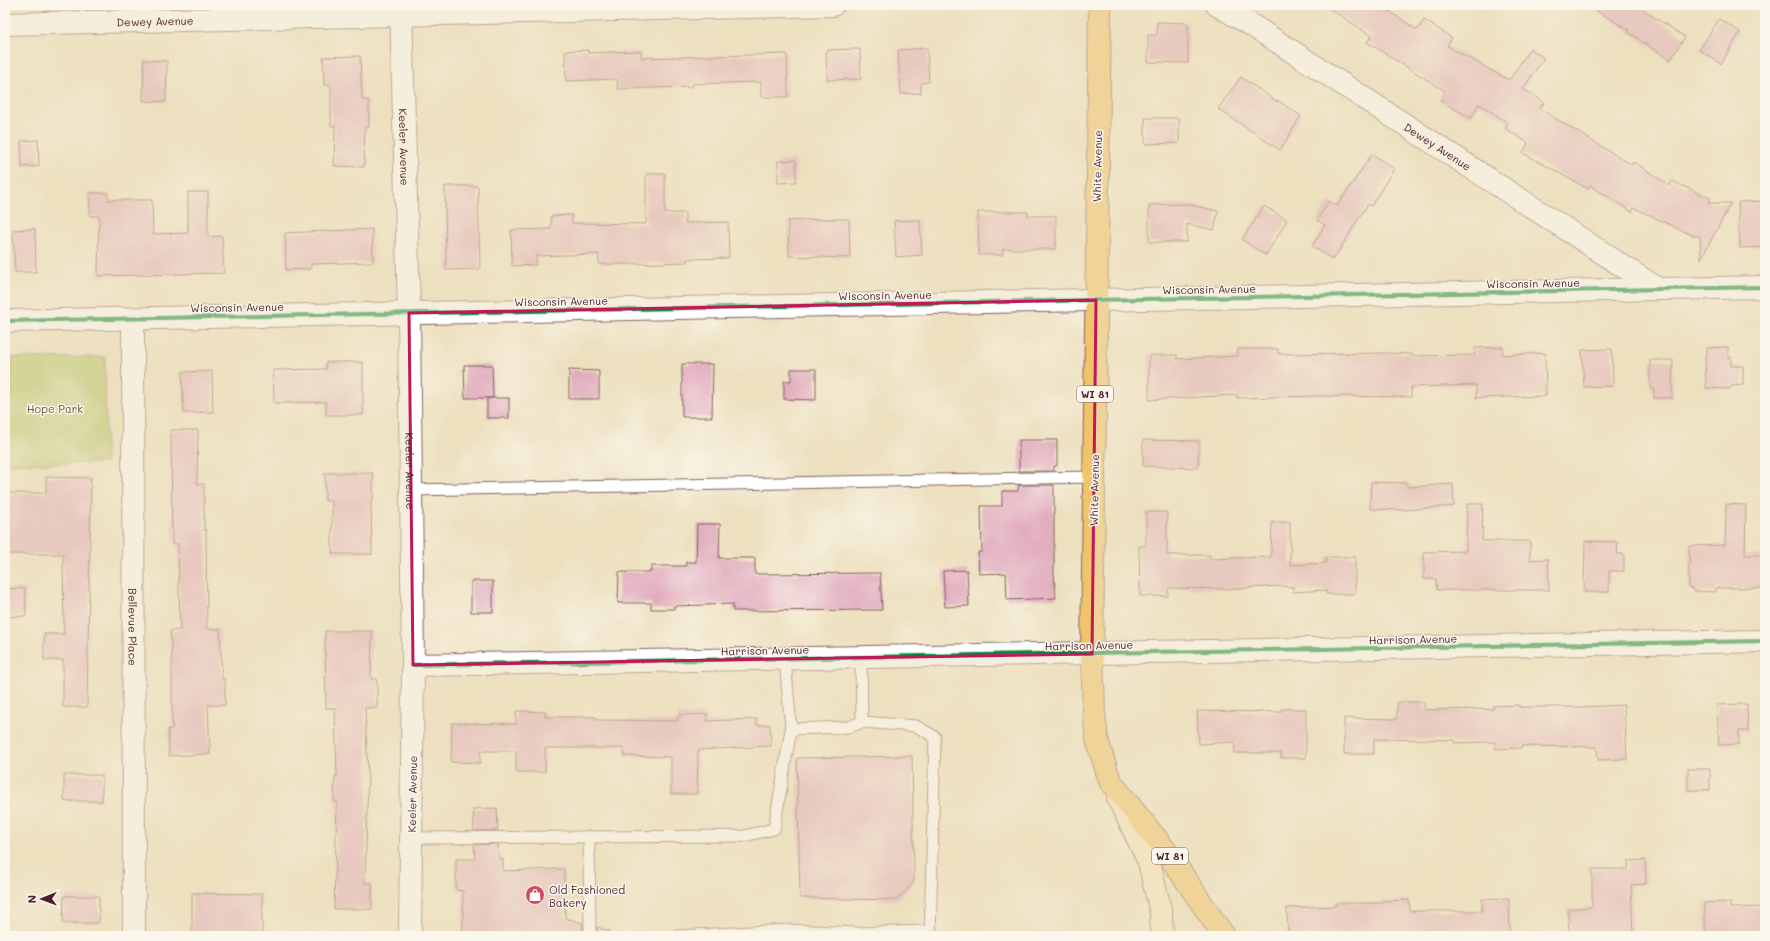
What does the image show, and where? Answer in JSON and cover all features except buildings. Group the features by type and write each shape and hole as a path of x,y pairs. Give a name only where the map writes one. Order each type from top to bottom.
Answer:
{"main road":[{"name":"White Avenue","path":"1100,5 1092,654 1094,712 1097,740 1110,781 1166,850 1224,936"}],"street":[{"name":"Dewey Avenue","path":"5,24 401,10 833,5"},
{"name":"Dewey Avenue","path":"1217,5 1250,24 1658,289"},
{"name":"Keeler Avenue","path":"401,10 409,313 413,665 410,936"},
{"name":"Wisconsin Avenue","path":"5,321 1765,287"},
{"name":"Bellevue Place","path":"133,318 134,936"},
{"name":"Harrison Avenue","path":"413,665 1765,641"},
{"path":"1110,781 1149,862 1161,913 1162,936"}],"lane":[{"path":"410,490 1095,477"},
{"path":"861,658 862,722"},
{"path":"411,838 744,836 774,829 791,729 785,659"},
{"path":"677,936 788,930 856,933 930,933 935,737 916,726 862,722 849,727 791,729"},
{"path":"589,837 590,936"}],"highlighted area":[{"path":"1096,300 1092,654 413,665 409,313"}],"green space":[{"name":"Hope Park","path":"105,357 106,463 5,464 5,358"}],"cycle path":[{"path":"5,321 1765,287"},
{"path":"413,665 1765,641"}],"place":[{"name":"Old Fashioned Bakery","path":"535,895"}]}
